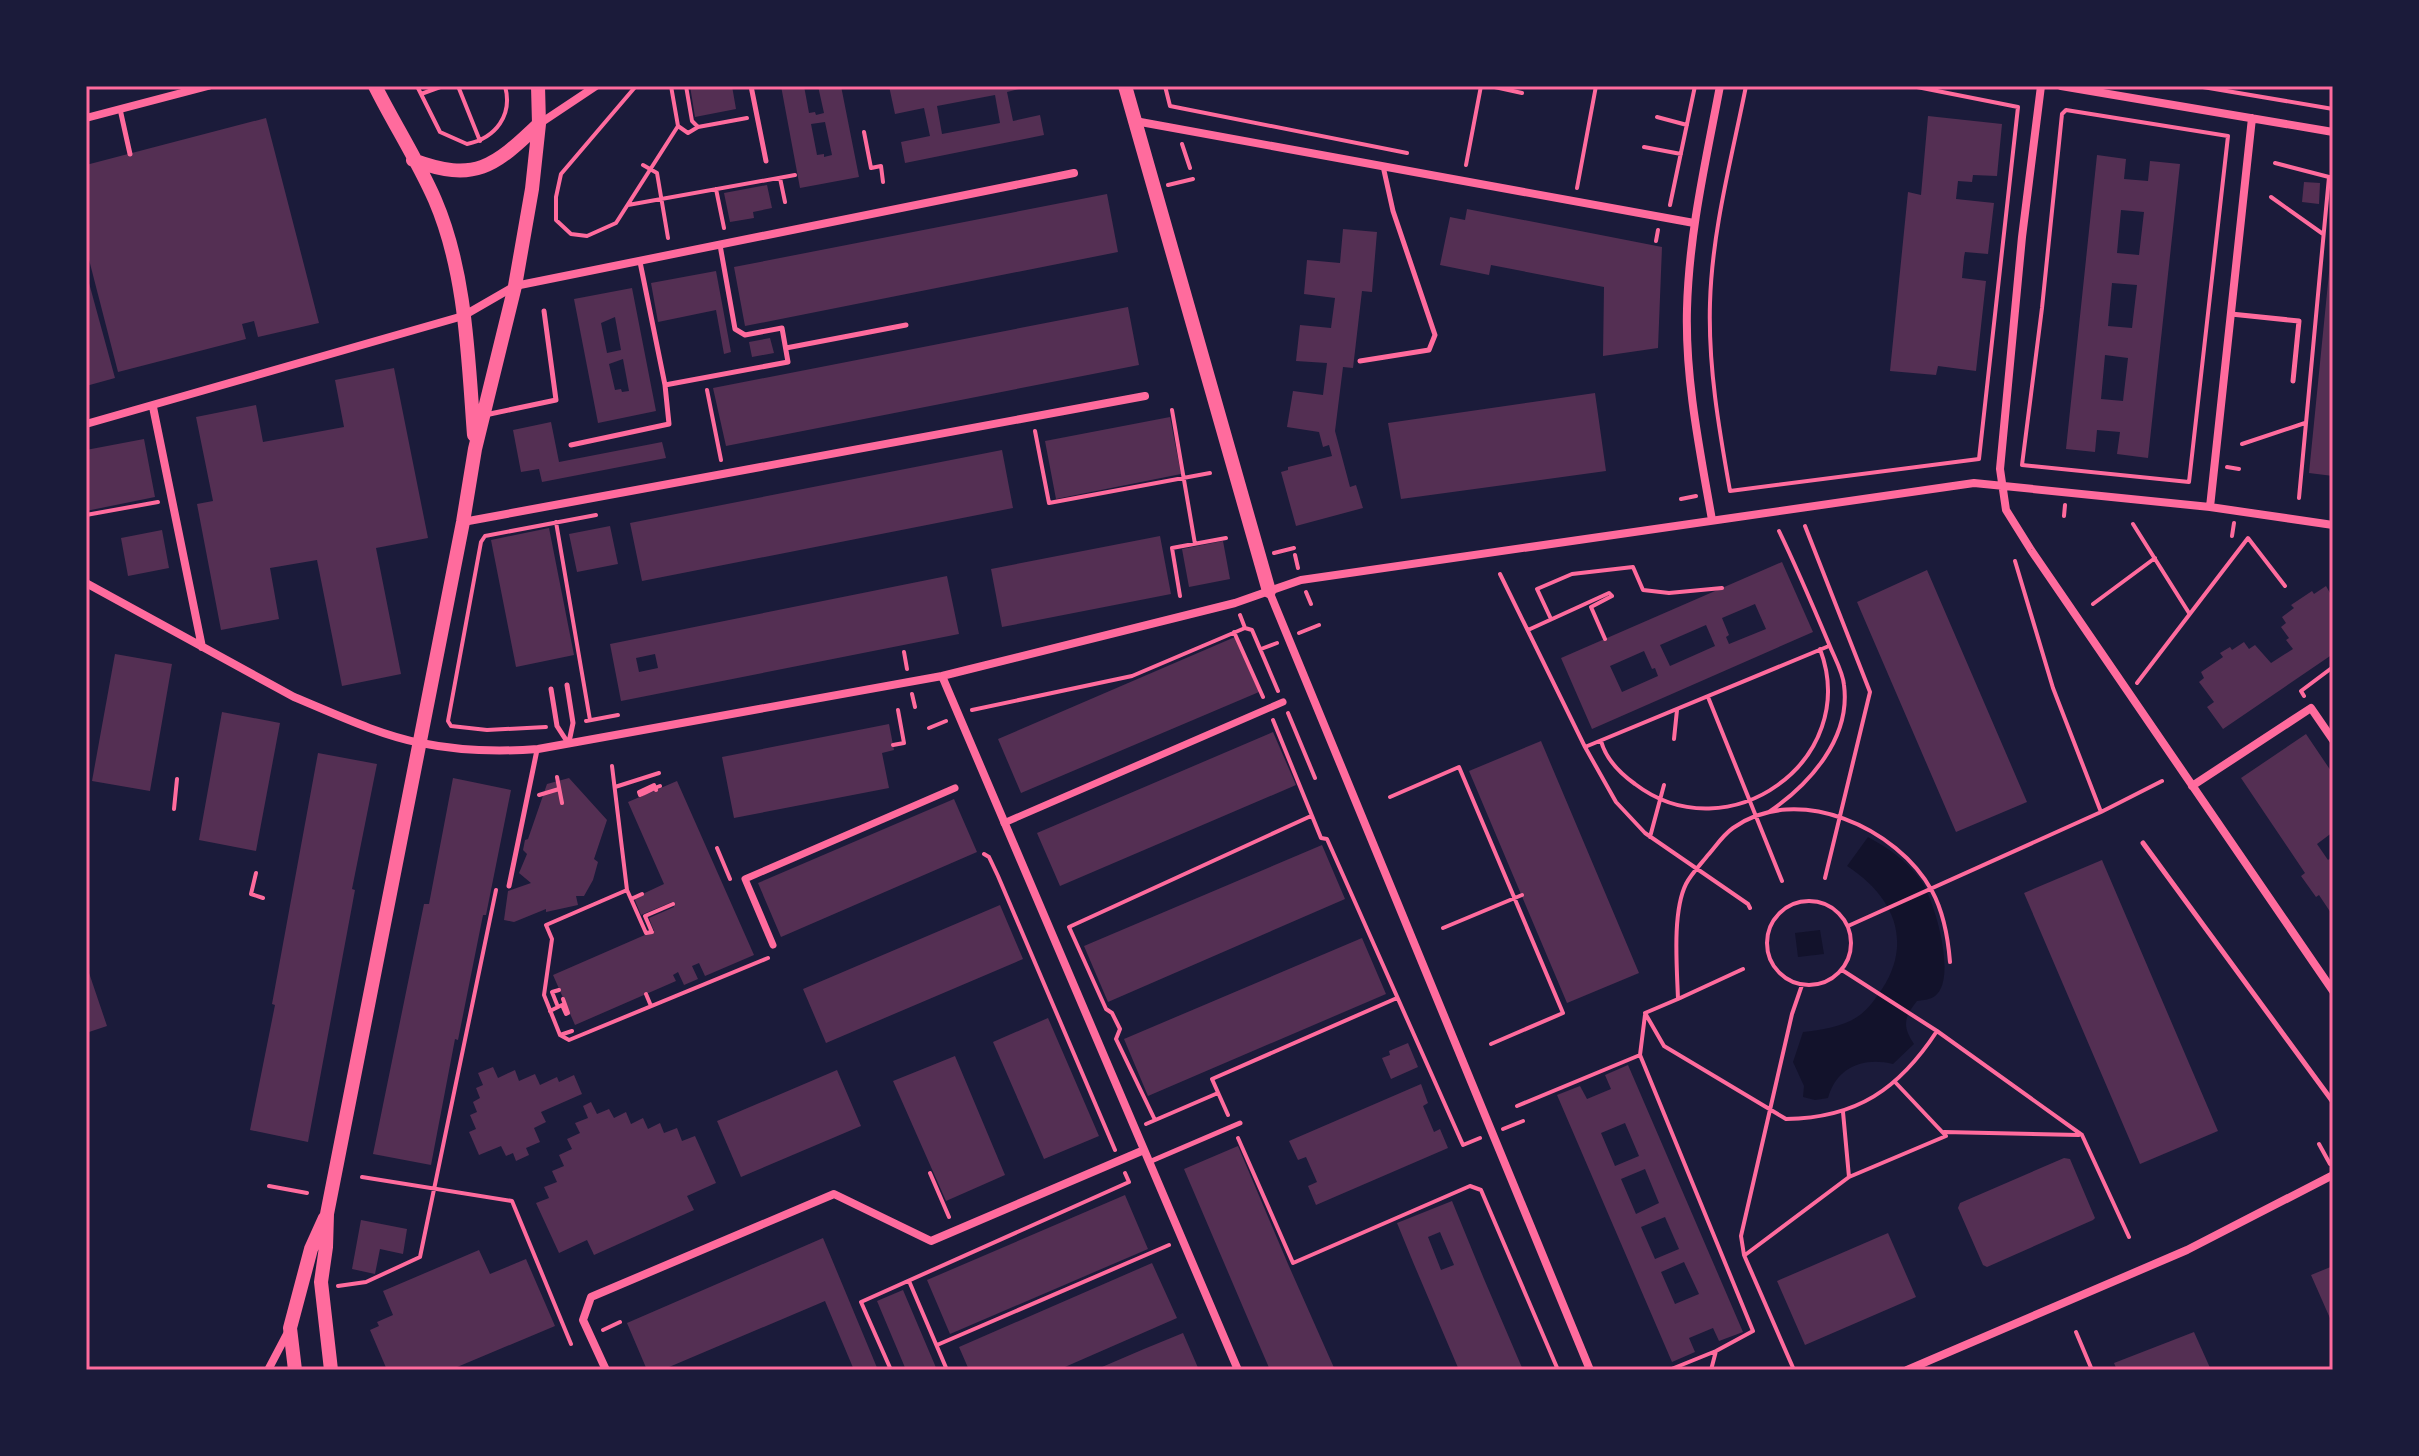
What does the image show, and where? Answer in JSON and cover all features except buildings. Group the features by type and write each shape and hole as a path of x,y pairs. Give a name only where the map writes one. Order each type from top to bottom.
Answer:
{"street":[{"path":"86,118 208,86"},
{"path":"375,86 435,200 451,247 463,316 475,449"},
{"path":"331,1370 321,1282 327,1214 475,449 515,286 532,189 539,124 538,86"},
{"path":"413,160 440,170 468,171 485,167 503,158 539,124 596,86"},
{"path":"1125,86 1269,591 1590,1370"},
{"path":"1712,520 1688,349 1688,291 1694,223 1720,86"},
{"path":"2041,86 2022,237 2000,469 2006,510 2333,991"},
{"path":"2061,86 2333,132"},
{"path":"2210,507 2252,118"},
{"path":"1135,121 1694,223"},
{"path":"86,424 463,316 515,286 1074,173"},
{"path":"463,522 1145,396"},
{"path":"153,407 202,647"},
{"path":"86,583 294,697 419,743 480,751 538,749 942,676 1235,603 1301,580 1974,483 2210,507 2333,525"},
{"path":"942,676 1238,1370"},
{"path":"1004,823 1283,702"},
{"path":"2192,786 2311,708 2333,740"},
{"path":"773,945 745,879 955,788"},
{"path":"606,1370 583,1320 591,1297 834,1194 931,1241 1144,1150"},
{"path":"1907,1370 2187,1250 2333,1172"},
{"path":"268,1370 290,1328 311,1249 327,1214"},
{"path":"290,1328 295,1370"}],"lane":[{"path":"751,86 766,161"},
{"path":"120,109 130,154"},
{"path":"1360,361 1429,350 1435,335 1393,211 1382,165"},
{"path":"665,385 788,362 782,328 745,335 735,329 720,245"},
{"path":"571,445 669,424 665,385 640,261"},
{"path":"484,415 556,400 544,311"},
{"path":"2231,314 2299,321 2293,381"},
{"path":"786,348 906,325"},
{"path":"567,685 573,723 569,743"},
{"path":"551,689 557,726 569,743"},
{"path":"509,886 538,749"},
{"path":"2143,843 2333,1102"},
{"path":"1149,1162 1240,1123"}],"path":[{"path":"417,86 440,132 467,144 492,135 503,119 508,97 505,86"},
{"path":"421,94 443,86"},
{"path":"458,86 480,141"},
{"path":"636,86 561,174 556,197 556,220 571,234 587,236 616,223 678,126 671,86"},
{"path":"686,86 692,121 698,127"},
{"path":"1165,86 1170,106 1419,156"},
{"path":"1480,168 1466,165 1481,86"},
{"path":"1490,86 1522,93"},
{"path":"1563,185 1577,188 1596,86"},
{"path":"1663,204 1671,206 1695,86"},
{"path":"1746,86 1719,225 1710,303 1710,342 1717,412 1730,491 1979,459 2018,107 1912,86"},
{"path":"2197,86 2333,109"},
{"path":"2066,110 2228,136 2193,461 2189,482 2022,465 2062,114 2066,110"},
{"path":"678,126 688,133 698,127 757,115"},
{"path":"1657,117 1687,125"},
{"path":"864,132 871,168 881,166 883,182"},
{"path":"1644,147 1681,154"},
{"path":"2275,163 2331,177 2299,498"},
{"path":"643,165 657,173 668,238"},
{"path":"627,205 795,175"},
{"path":"780,178 785,202"},
{"path":"716,189 724,228"},
{"path":"2271,197 2323,234"},
{"path":"704,378 724,474"},
{"path":"1172,410 1195,544"},
{"path":"2242,444 2305,423"},
{"path":"1022,431 1035,429 1049,503 1210,473"},
{"path":"86,515 172,499"},
{"path":"557,726 487,730 451,726 448,721 481,542 485,536 603,513"},
{"path":"556,522 590,720"},
{"path":"2133,524 2189,613"},
{"path":"1805,526 1870,692 1825,878"},
{"path":"1678,999 1677,933 1685,885 1734,828 1769,812 1805,785 1823,761 1839,726 1844,683 1779,531"},
{"path":"1180,596 1172,548 1226,538"},
{"path":"2130,695 2143,672 2248,538 2285,586"},
{"path":"2093,604 2155,558"},
{"path":"2015,561 2053,688 2101,812"},
{"path":"1551,619 1537,589 1572,574 1633,567 1643,590 1669,593 1722,588"},
{"path":"1500,574 1585,747 1616,802 1630,820 1650,837 1750,908"},
{"path":"1528,630 1609,593 1612,596 1591,607 1605,639"},
{"path":"975,709 1132,676 1245,628"},
{"path":"1234,632 1311,816 1321,838 1327,839 1463,1145"},
{"path":"1585,747 1829,646"},
{"path":"1601,741 1612,762 1653,796 1698,809 1750,801 1774,789 1793,773 1810,753 1818,737 1827,705 1828,684 1820,649"},
{"path":"2311,708 2301,691 2333,667"},
{"path":"1708,697 1782,881"},
{"path":"893,745 904,743 898,710"},
{"path":"1674,739 1677,710"},
{"path":"573,723 618,715"},
{"path":"612,766 627,890 646,933 652,931 645,916 673,904"},
{"path":"1390,797 1459,767 1563,1013 1491,1044"},
{"path":"615,787 657,774 658,788"},
{"path":"557,777 562,803"},
{"path":"174,809 177,779"},
{"path":"1848,926 2101,812 2162,781"},
{"path":"1650,837 1664,785"},
{"path":"1756,817 1800,811 1839,817 1885,839 1902,853 1931,890 1947,935 1950,962"},
{"path":"1155,1120 1116,1039 1120,1029 1112,1013 1106,1009 1069,927 1311,816"},
{"path":"1487,833 1494,829"},
{"path":"891,1370 861,1302 1129,1182 998,876 989,857 984,854"},
{"path":"256,873 251,894 263,898"},
{"path":"321,1282 339,1287 366,1282 420,1257 497,886"},
{"path":"627,890 546,925 552,939 544,995 560,1035 569,1040 693,985 758,962"},
{"path":"631,899 642,894"},
{"path":"1443,928 1522,895"},
{"path":"1802,901 1817,901 1831,906 1848,926 1852,943 1842,970 1830,980 1817,985 1802,985 1788,980 1776,970 1766,943 1776,916 1788,906 1802,901"},
{"path":"1542,962 1549,959"},
{"path":"1645,1013 1743,969"},
{"path":"1842,970 1937,1031 2082,1135 2129,1237"},
{"path":"1794,1370 1744,1255 1741,1236 1792,1014 1802,985"},
{"path":"558,1007 552,992 559,990"},
{"path":"646,994 651,1006"},
{"path":"1397,998 1212,1079 1218,1093 1293,1263 1470,1186 1481,1190 1558,1370"},
{"path":"550,1011 562,1005 568,1013 563,999"},
{"path":"1645,1013 1664,1046 1786,1119 1843,1112 1880,1094 1905,1074 1937,1031"},
{"path":"1645,1013 1640,1055 1753,1331 1716,1351 1669,1370"},
{"path":"560,1035 572,1031"},
{"path":"1517,1106 1640,1055"},
{"path":"1744,1255 1849,1177 1946,1136 1895,1082"},
{"path":"1111,1140 1218,1093"},
{"path":"1843,1112 1849,1177"},
{"path":"1942,1132 2082,1135"},
{"path":"2319,1144 2333,1172"},
{"path":"930,1173 964,1256"},
{"path":"362,1177 512,1201 571,1344"},
{"path":"269,1186 307,1193"},
{"path":"937,1345 1182,1239"},
{"path":"909,1281 947,1370"},
{"path":"603,1330 620,1322"},
{"path":"2076,1332 2092,1370"},
{"path":"1711,1370 1716,1351"}],"shaded area":[{"path":"1868,837 1903,860 1926,889 1941,938 1944,957 1942,987 1935,996 1917,1001 1909,1012 1906,1027 1914,1044 1893,1064 1871,1062 1853,1067 1838,1079 1828,1098 1815,1100 1803,1097 1804,1086 1793,1062 1803,1032 1838,1026 1861,1014 1882,989 1892,971 1896,953 1897,936 1886,905 1863,878 1847,866"},
{"path":"1820,930 1824,954 1798,957 1795,933"}]}
